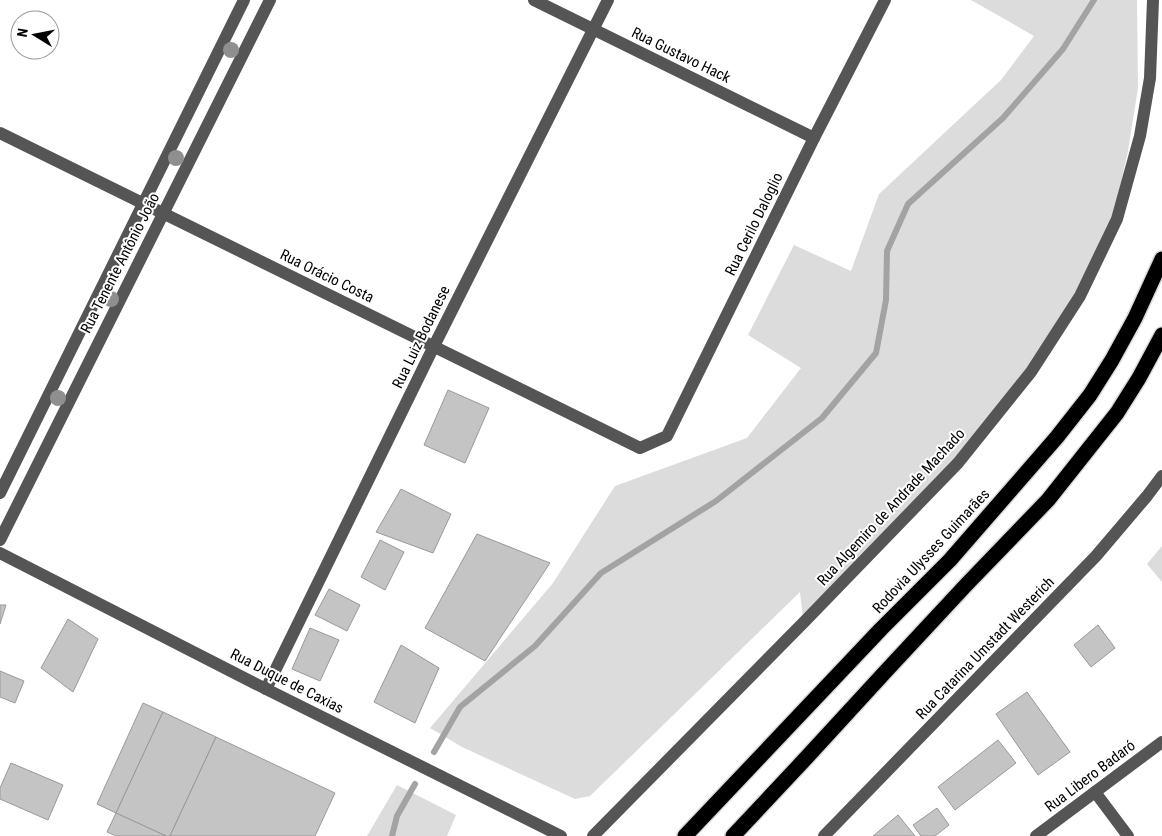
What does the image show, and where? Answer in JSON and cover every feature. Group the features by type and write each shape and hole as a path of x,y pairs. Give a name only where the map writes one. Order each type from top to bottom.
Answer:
{"highway":[{"name":"Rodovia Ulysses Guimarães","path":"686,836 881,629 950,560 1057,437 1090,395 1112,360 1135,318 1162,259"},
{"path":"733,836 952,600 1048,500 1117,413 1162,336"}],"street":[{"name":"Rua Tenente Antônio João","path":"0,540 270,0"},
{"name":"Rua Gustavo Hack","path":"534,0 814,138"},
{"name":"Rua Luiz Bodanese","path":"266,689 434,346 608,0"},
{"name":"Rua Cerilo Daloglio","path":"640,448 667,436 814,138 885,0"},
{"name":"Rua Algemiro de Andrade Machado","path":"593,836 958,463 1031,372 1080,296 1117,219 1140,136 1150,78 1153,0"},
{"name":"Rua Tenente Antônio João","path":"0,493 243,2"},
{"path":"243,2 263,13"},
{"path":"199,90 220,99"},
{"name":"Rua Orácio Costa","path":"0,133 640,448"},
{"path":"85,321 105,330"},
{"path":"38,417 56,428"},
{"name":"Rua Catarina Umstadt Westerich","path":"824,836 1096,556 1162,476"},
{"name":"Rua Duque de Caxias","path":"0,553 266,689 561,836"},
{"name":"Rua Libero Badaró","path":"1036,836 1162,742"},
{"path":"1095,792 1128,836"}],"shaded area":[{"path":"971,0 1137,0 1138,88 1128,151 1113,218 1076,294 1029,371 955,461 803,618 800,592 590,796 575,799 462,747 430,728 553,583 615,486 747,438 801,368 748,335 794,245 851,271 879,194 1001,80 1034,36"},
{"path":"1162,546 1162,582 1147,564"},
{"path":"397,785 456,815 447,836 367,836"}],"building":[{"path":"448,390 489,408 465,463 424,445"},
{"path":"401,489 451,514 433,553 376,532"},
{"path":"477,534 550,563 485,661 425,628"},
{"path":"380,540 404,552 385,590 361,577"},
{"path":"329,589 360,605 347,631 315,615"},
{"path":"0,605 6,605 0,624"},
{"path":"68,619 98,639 73,692 41,668"},
{"path":"1098,625 1115,648 1091,667 1074,645"},
{"path":"310,628 339,640 320,681 292,669"},
{"path":"401,645 439,668 415,723 374,702"},
{"path":"0,671 24,681 15,703 0,697"},
{"path":"1027,692 1070,752 1038,775 996,714"},
{"path":"143,703 163,712 116,813 97,804"},
{"path":"163,712 216,737 170,836 166,836 116,813"},
{"path":"216,737 335,793 315,836 170,836"},
{"path":"998,740 1016,763 955,810 938,787"},
{"path":"11,763 63,785 48,820 0,799 0,788"},
{"path":"937,808 949,825 935,836 921,836 913,825"},
{"path":"116,813 166,836 116,836 107,832"},
{"path":"898,815 915,836 873,836"}],"waterway":[{"path":"434,752 460,707 535,646 601,573 716,501 822,418 876,353 886,300 887,251 908,204 1003,118 1063,49 1094,0"},
{"path":"392,836 397,816 415,784"}]}
